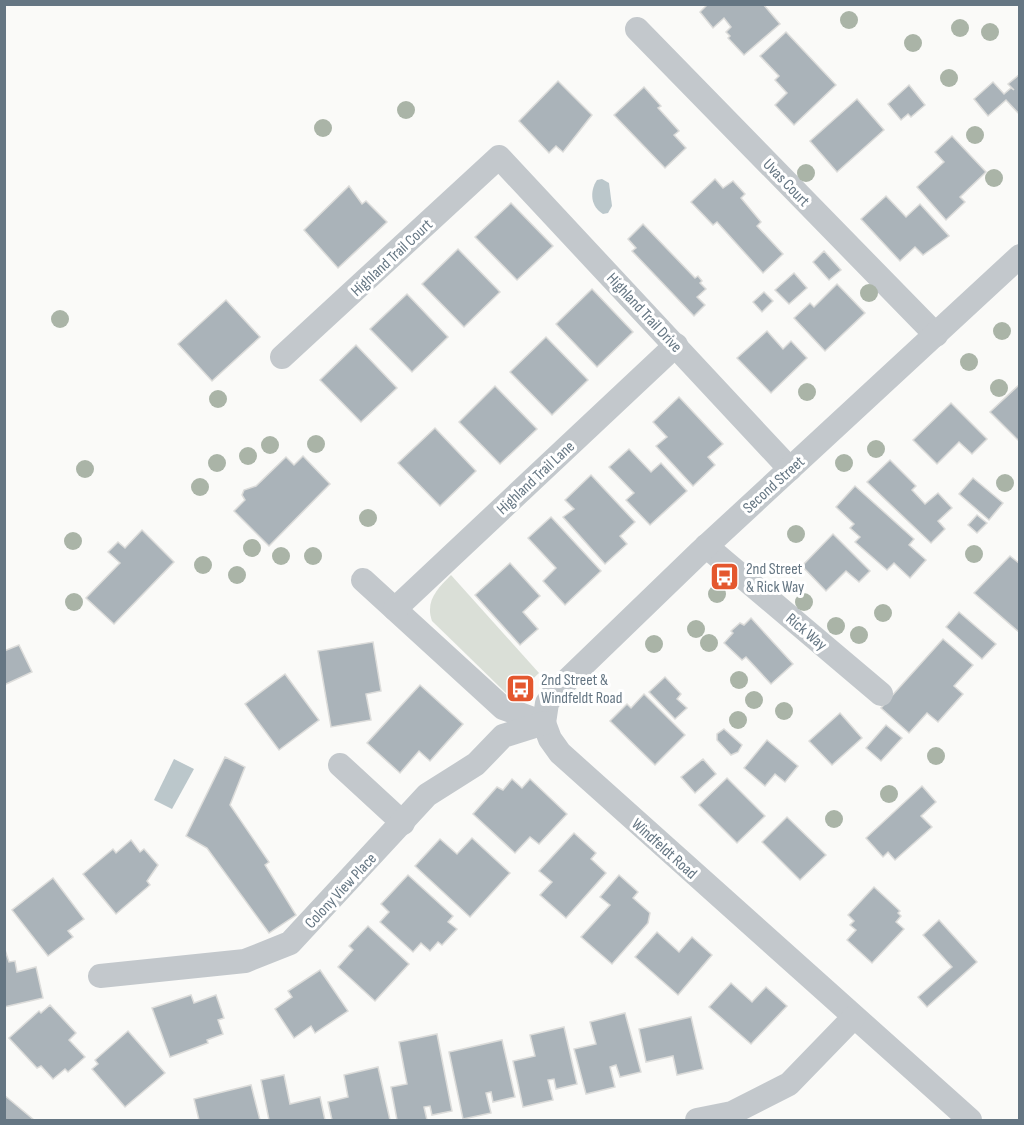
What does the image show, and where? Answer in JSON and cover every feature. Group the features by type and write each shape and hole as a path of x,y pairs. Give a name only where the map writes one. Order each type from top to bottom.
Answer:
{"street":[{"name":"Uvas Court","path":"638,29 936,335"},
{"name":"Highland Trail Drive","path":"499,157 790,469"},
{"name":"Highland Trail Court","path":"282,357 499,157"},
{"name":"Second Street","path":"544,723 547,703 554,693 706,546 1020,256"},
{"name":"Highland Trail Lane","path":"394,609 676,345"},
{"name":"Rick Way","path":"706,546 881,694"},
{"path":"363,580 503,708 544,723"},
{"name":"Colony View Place","path":"100,976 245,961 290,943 427,795 476,764 503,736 544,723"},
{"name":"Windfeldt Road","path":"544,723 550,739 560,753 970,1120"},
{"path":"340,765 403,822"},
{"path":"697,1120 732,1113 789,1084 854,1017"}],"shaded area":[{"path":"602,179 609,183 612,206 608,213 603,214 592,199 594,185 597,180"},
{"path":"451,575 539,673 517,694 507,694 432,621 431,601 437,590"},
{"path":"174,759 194,769 172,809 154,800"}],"building":[{"path":"708,4 763,4 780,24 744,55 728,38 730,36 726,32 731,27 724,18 713,28 700,12"},
{"path":"786,32 836,85 794,125 775,105 787,93 775,80 779,76 760,56"},
{"path":"1020,74 1020,115 1006,100 988,116 974,99 993,82 1004,94 1011,88 1014,90 1008,84"},
{"path":"558,81 592,115 563,152 556,146 549,153 519,121"},
{"path":"909,85 925,105 911,117 908,114 901,120 888,104"},
{"path":"644,87 661,106 658,108 679,131 674,135 686,148 665,168 614,115"},
{"path":"857,99 884,130 837,172 810,141"},
{"path":"952,136 986,172 960,197 965,202 946,220 917,187 944,162 935,152"},
{"path":"715,179 723,188 733,181 745,194 741,198 761,222 757,226 783,254 763,273 717,222 713,225 691,202"},
{"path":"349,186 362,204 366,201 387,222 338,268 304,230"},
{"path":"886,196 906,217 920,204 949,236 923,255 915,247 900,261 861,219"},
{"path":"511,203 553,246 517,280 475,237"},
{"path":"643,224 695,278 698,276 702,281 700,283 706,289 697,297 705,305 694,316 632,251 636,248 628,239"},
{"path":"458,249 500,292 464,327 422,284"},
{"path":"824,251 841,270 829,280 813,262"},
{"path":"794,273 807,288 789,304 775,290"},
{"path":"837,284 865,313 825,351 794,318 810,303 814,307"},
{"path":"592,289 633,332 597,367 556,324"},
{"path":"764,292 773,301 762,312 753,302"},
{"path":"407,294 448,337 412,372 370,329"},
{"path":"226,300 260,337 212,381 178,344"},
{"path":"767,331 783,349 791,341 807,358 771,393 737,358"},
{"path":"546,337 588,380 552,415 510,372"},
{"path":"356,345 397,388 361,422 320,380"},
{"path":"1020,384 1020,442 990,412"},
{"path":"495,386 537,429 500,464 459,422"},
{"path":"679,397 723,444 708,457 715,465 693,486 656,446 667,437 653,422"},
{"path":"951,403 987,439 972,454 959,442 937,464 913,440"},
{"path":"435,428 476,471 440,506 398,463"},
{"path":"629,449 651,472 661,463 687,491 650,525 626,500 634,493 609,467"},
{"path":"303,456 330,484 269,546 234,511 245,500 242,495 244,490 256,486 286,457 294,465"},
{"path":"890,460 916,486 912,490 925,504 938,493 952,508 938,521 945,529 931,543 867,482"},
{"path":"591,475 635,522 620,536 627,544 605,564 563,517 574,509 565,500"},
{"path":"973,478 1003,503 989,520 959,494"},
{"path":"855,486 914,539 909,545 926,560 910,578 894,563 887,570 855,542 860,537 850,528 854,524 836,507"},
{"path":"977,515 987,523 977,533 968,525"},
{"path":"551,517 601,571 565,605 543,581 556,568 528,538"},
{"path":"142,530 174,562 114,624 86,598 120,563 108,552 118,542 125,548"},
{"path":"833,534 870,571 859,582 846,571 826,591 802,566"},
{"path":"1010,556 1020,564 1019,632 974,593"},
{"path":"510,563 540,596 523,612 538,629 520,645 475,595"},
{"path":"959,612 996,644 982,659 946,627"},
{"path":"751,618 793,664 771,684 746,657 742,660 724,643 733,633 731,631 740,623 744,625"},
{"path":"943,639 973,665 954,686 963,694 938,722 927,713 909,733 881,708"},
{"path":"373,642 381,691 366,694 371,720 331,727 318,651"},
{"path":"19,645 32,672 4,685 4,651"},
{"path":"285,674 319,720 279,750 245,704"},
{"path":"665,677 681,694 677,699 687,708 675,719 649,692"},
{"path":"420,685 463,724 430,761 419,751 400,773 367,743"},
{"path":"644,694 685,735 655,765 610,721 627,704 631,708"},
{"path":"840,713 862,738 832,765 809,741"},
{"path":"886,725 902,738 881,761 866,748"},
{"path":"724,729 742,745 738,752 731,755 717,740 717,734"},
{"path":"767,740 798,766 785,782 775,774 765,786 744,768"},
{"path":"225,757 245,767 230,805 269,862 265,865 296,915 269,933 207,848 186,836"},
{"path":"703,759 716,774 695,793 681,777"},
{"path":"727,778 765,816 737,843 699,805"},
{"path":"512,779 522,788 530,779 567,814 539,844 530,837 515,853 473,814 497,787 503,790"},
{"path":"922,786 936,802 921,816 932,827 895,860 888,852 883,857 866,838"},
{"path":"787,817 826,855 800,880 762,842"},
{"path":"574,833 596,853 591,859 606,873 566,918 540,895 552,882 539,871"},
{"path":"472,838 510,873 470,917 415,866 440,839 457,854"},
{"path":"131,840 140,852 144,849 158,865 147,881 150,885 116,914 83,874 113,849 116,853"},
{"path":"408,875 453,916 448,922 457,929 442,945 438,942 430,951 421,943 413,952 380,922 389,912 381,904"},
{"path":"619,875 638,892 633,898 650,913 648,923 612,964 581,937 610,905 600,897"},
{"path":"53,878 84,919 68,931 73,937 48,956 12,910"},
{"path":"874,887 900,911 898,913 901,916 896,922 904,929 872,963 847,940 856,930 850,925 854,921 848,915"},
{"path":"939,920 977,962 927,1007 918,997 952,967 923,935"},
{"path":"368,926 409,964 375,1001 338,967 353,950 349,946"},
{"path":"657,932 679,952 692,937 712,955 678,995 635,957"},
{"path":"4,947 9,962 15,961 17,972 36,967 43,998 4,1007"},
{"path":"320,970 348,1011 315,1033 311,1026 294,1038 275,1009 292,997 288,991"},
{"path":"731,983 752,1002 766,987 787,1006 751,1044 709,1007"},
{"path":"191,995 194,1003 216,995 224,1018 218,1020 223,1034 207,1040 208,1043 170,1057 152,1008"},
{"path":"50,1005 76,1033 69,1040 85,1057 68,1072 65,1069 53,1079 41,1066 37,1068 9,1038 39,1011 41,1013"},
{"path":"625,1013 641,1072 620,1077 616,1065 610,1067 615,1087 586,1094 574,1049 596,1044 590,1022"},
{"path":"691,1017 703,1069 677,1075 673,1056 646,1062 639,1029"},
{"path":"564,1027 577,1084 556,1089 554,1079 548,1080 553,1100 523,1107 513,1061 535,1056 530,1035"},
{"path":"128,1031 165,1073 125,1107 92,1069 98,1064 95,1060"},
{"path":"437,1034 452,1111 432,1115 430,1106 424,1107 427,1120 397,1120 391,1087 407,1084 399,1042"},
{"path":"502,1040 515,1097 493,1102 491,1092 486,1093 491,1113 463,1119 449,1052"},
{"path":"378,1067 390,1120 332,1120 328,1102 348,1097 344,1075"},
{"path":"284,1075 290,1104 320,1097 325,1120 269,1120 261,1080"},
{"path":"251,1085 260,1120 199,1120 194,1099"},
{"path":"4,1095 34,1120 4,1120"}],"place":[{"name":"2nd Street & Rick Way","path":"725,577"},
{"name":"2nd Street & Windfeldt Road","path":"520,688"}]}
